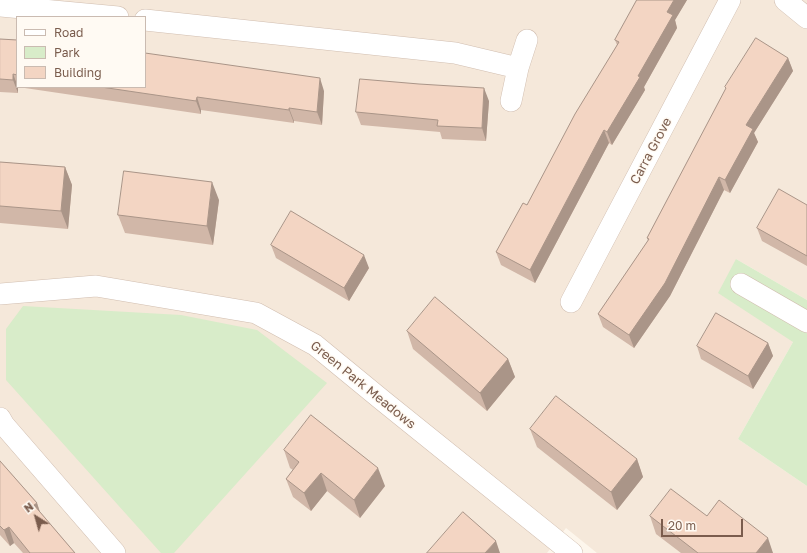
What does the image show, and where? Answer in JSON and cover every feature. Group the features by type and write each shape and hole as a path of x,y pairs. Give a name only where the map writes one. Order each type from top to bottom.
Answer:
{"street":[{"name":"Carra Grove","path":"571,302 730,0"},
{"path":"784,0 807,18"},
{"path":"0,6 61,5 113,16"},
{"path":"146,20 455,53 518,68"},
{"path":"511,101 518,68 527,40"},
{"path":"740,284 807,322"},
{"name":"Green Park Meadows","path":"0,294 96,286 256,313 315,345 572,553"},
{"path":"0,418 4,425 115,553"}],"shaded area":[{"path":"0,0 807,0 807,300 736,259 793,342 738,439 807,486 807,553 597,553 566,528 547,553 0,553"}],"green space":[{"path":"736,259 807,300 807,486 738,439 793,342 718,293"},
{"path":"23,306 181,315 257,330 327,383 174,553 161,553 6,380 6,329"}],"building":[{"path":"637,0 674,0 667,12 673,15 638,76 640,77 607,132 604,130 530,270 496,252 523,203 527,205 575,114 619,42 615,40"},
{"path":"756,38 788,58 746,125 753,129 725,180 719,177 665,283 629,335 598,314 649,239 647,238 726,88 725,87"},
{"path":"0,39 16,40 16,75 13,74 13,80 0,79"},
{"path":"146,53 320,78 317,112 289,108 289,110 197,97 196,101 108,88 146,88"},
{"path":"360,79 484,88 482,128 437,126 438,120 356,112"},
{"path":"0,162 65,167 61,211 0,206"},
{"path":"124,171 212,182 207,226 118,215"},
{"path":"779,189 807,205 807,256 757,228"},
{"path":"291,211 364,255 344,288 271,245"},
{"path":"435,297 508,359 480,393 407,331"},
{"path":"716,313 768,343 748,376 697,346"},
{"path":"556,396 637,459 611,492 530,429"},
{"path":"311,415 378,468 354,500 321,473 304,493 286,479 299,462 284,450"},
{"path":"0,461 37,503 34,505 75,553 30,553 9,527 4,530 0,526"},
{"path":"671,489 707,516 719,500 768,538 756,553 698,553 650,516"},
{"path":"463,512 496,541 485,553 427,553"}]}
